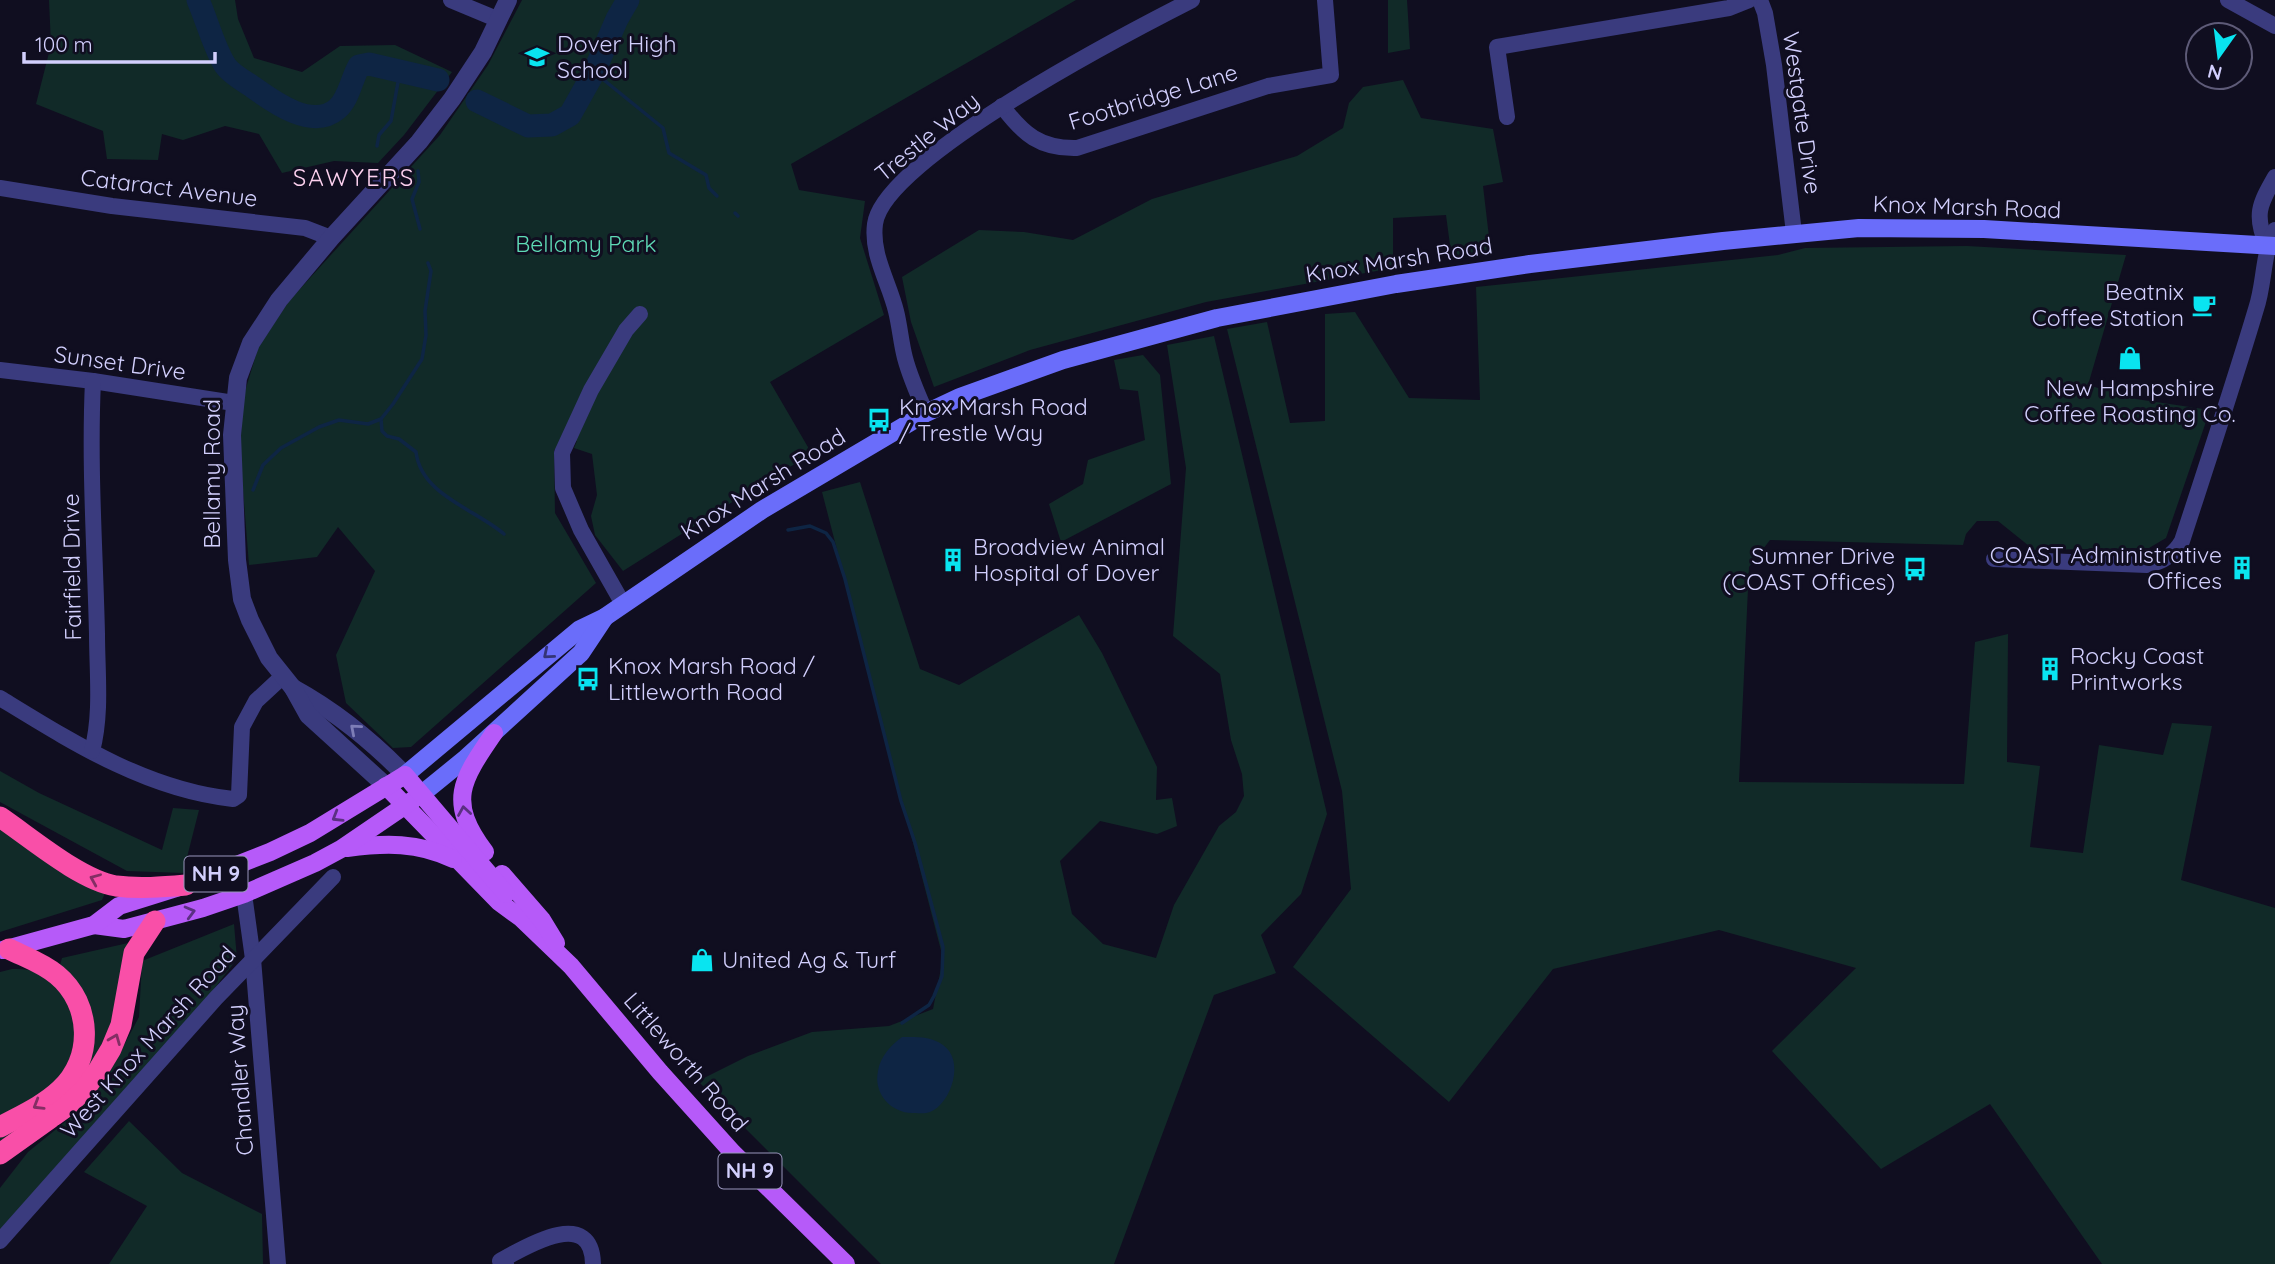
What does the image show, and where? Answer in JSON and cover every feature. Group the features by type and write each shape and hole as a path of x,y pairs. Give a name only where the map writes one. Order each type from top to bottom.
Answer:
{"highway":[{"path":"0,817 68,864 104,883 139,887 186,885"},
{"path":"0,1154 66,1107 85,1089 99,1069 121,1025 134,953 155,921"},
{"path":"0,1127 51,1097 67,1083 78,1066 85,1035 79,1003 67,984 50,970 4,950"}],"main road":[{"name":"Knox Marsh Road","path":"4,950 94,925 119,906 186,885 310,833 405,775 580,629 605,617 762,510 926,413 960,397 1063,360 1217,318 1396,284 1517,266 1794,233 1917,227 2272,241"},
{"name":"Knox Marsh Road","path":"94,925 124,929 244,894 341,849 422,793 494,733 581,653 605,617"},
{"path":"494,733 475,761 464,786 462,802 466,822 492,862 542,919 571,966"},
{"name":"Littleworth Road","path":"405,775 505,893 521,918"},
{"name":"Littleworth Road","path":"386,786 499,902 521,918 571,966 660,1072 733,1153 846,1264"},
{"name":"NH 9","path":"341,849 386,843 407,845 427,848 462,863"}],"street":[{"path":"451,0 499,20"},
{"name":"Bellamy Road","path":"386,786 309,715 258,639 242,599 232,435 234,403 238,378 251,343 279,300 331,238 419,142 468,75 508,0"},
{"name":"Trestle Way","path":"926,413 904,357 896,311 877,254 875,222 879,208 898,185 922,164 1002,106 1069,66 1192,0"},
{"name":"Footbridge Lane","path":"1002,106 1025,132 1036,139 1047,145 1077,148 1268,86 1331,75 1325,0"},
{"path":"1507,117 1497,47 1730,8 1749,0"},
{"name":"Westgate Drive","path":"1760,0 1765,13 1774,65 1794,233"},
{"path":"2228,0 2275,26"},
{"path":"1994,559 2147,565 2163,560 2175,551 2182,541 2255,313 2272,241 2259,226 2261,207 2275,177"},
{"name":"Cataract Avenue","path":"0,188 112,206 306,228 331,238"},
{"path":"623,604 581,530 563,488 562,453 591,390 626,330 640,314"},
{"name":"Sunset Drive","path":"0,370 234,403"},
{"name":"Fairfield Drive","path":"92,751 97,732 93,381"},
{"path":"0,698 143,778 233,800 239,795 242,727 256,701 288,682"},
{"name":"Bellamy Road","path":"288,682 344,720 405,775"},
{"name":"West Knox Marsh Road","path":"0,1241 253,958 333,877"},
{"name":"Chandler Way","path":"244,894 253,958 278,1264"},
{"path":"499,1263 537,1240 573,1234 589,1243 593,1264"}],"green space":[{"path":"49,0 235,0 238,19 254,58 302,72 340,46 395,45 452,72 404,135 378,163 334,161 282,173 259,134 225,126 183,140 162,134 158,160 107,159 103,131 36,104 51,45"},
{"name":"Bellamy Park","path":"522,0 1076,0 791,164 799,190 865,201 860,238 884,315 770,382 812,454 623,571 595,535 591,516 597,495 592,454 574,448 577,441 554,450 555,513 596,583 411,747 393,748 346,703 336,655 375,571 338,527 317,557 249,565 240,452 243,398 258,348 289,301 440,135 488,65"},
{"path":"1388,0 1407,0 1410,49 1388,53"},
{"path":"1403,80 1421,118 1493,129 1503,182 1483,186 1491,254 1452,260 1446,215 1393,218 1393,268 1206,302 1030,350 934,387 911,322 902,277 979,230 1024,232 1073,240 1152,199 1297,156 1343,128 1349,103 1363,87"},
{"path":"1967,246 2126,255 2088,385 2136,399 2210,410 2166,538 2149,548 2034,550 1998,521 1977,521 1966,534 1963,545 1770,540 1749,567 1739,782 1964,784 1975,642 2008,634 2007,762 2040,766 2030,847 2083,853 2099,745 2163,755 2172,723 2212,726 2181,880 2275,908 2275,1264 2102,1264 1990,1104 1881,1169 1772,1051 1856,968 1719,930 1553,969 1449,1102 1293,967 1351,889 1342,791 1227,329 1267,322 1290,423 1325,421 1325,314 1355,312 1409,398 1480,400 1476,287 1778,255 1805,248"},
{"path":"1214,336 1327,814 1301,894 1261,935 1276,973 1214,995 1114,1264 881,1264 698,1081 748,1056 812,1032 889,1026 933,1009 943,958 822,492 860,482 920,669 959,685 1079,615 1102,653 1157,767 1156,800 1172,798 1177,826 1157,834 1100,821 1060,861 1072,914 1103,944 1156,958 1174,905 1219,826 1236,812 1244,796 1242,774 1231,740 1220,674 1173,636 1186,468 1167,345"},
{"path":"1143,355 1160,375 1171,484 1061,542 1049,504 1083,484 1088,460 1145,440 1138,391 1120,389 1114,360"},
{"path":"0,771 39,793 162,850 173,808 199,810 183,873 127,871 0,802"},
{"path":"0,829 106,891 102,900 0,932"},
{"path":"234,924 237,959 177,1037 0,1231 0,1188 28,1152 70,1118 114,1064 139,1017 142,961"},
{"path":"128,943 123,986 102,1057 0,1148 0,1137 89,1056 59,969 62,958"},
{"path":"12,969 38,973 47,978 61,993 79,1025 65,1076 0,1123 0,972"},
{"path":"129,1121 182,1173 262,1214 263,1264 109,1264 147,1206 84,1172"}],"water":[{"path":"902,1037 934,1040 950,1052 954,1070 950,1091 938,1107 928,1113 898,1110 886,1101 878,1087 881,1061"}],"waterway":[{"path":"198,0 227,68 292,111 315,117 327,115 337,109 347,95 359,66 369,64 438,80"},
{"path":"477,101 528,126 552,125 570,115 628,0"},
{"path":"377,146 379,135 391,121 400,71"},
{"path":"594,72 663,128 669,153 706,175 709,188 717,196"},
{"path":"418,171 419,182 412,199 420,229"},
{"path":"735,213 738,216"},
{"path":"253,490 263,465 281,448 319,427 339,420 368,424 381,419 393,404 422,359 431,271 428,263"},
{"path":"381,419 382,431 387,436 399,439 416,452 420,467 438,490 504,534"},
{"path":"788,530 810,526 826,533 833,542 845,579 901,801 943,947 942,976 934,996 929,1005 902,1023"}],"place":[{"name":"Dover High School","path":"537,57"},
{"name":"Beatnix Coffee Station","path":"2204,305"},
{"name":"New Hampshire Coffee Roasting Co.","path":"2130,358"},
{"name":"Knox Marsh Road / Trestle Way","path":"879,420"},
{"name":"Broadview Animal Hospital of Dover","path":"953,560"},
{"name":"COAST Administrative Offices","path":"2242,568"},
{"name":"Sumner Drive (COAST Offices)","path":"1915,569"},
{"name":"Rocky Coast Printworks","path":"2050,669"},
{"name":"Knox Marsh Road / Littleworth Road","path":"588,679"},
{"name":"United Ag & Turf","path":"702,960"}],"district":[{"name":"SAWYERS","path":"354,178"}]}
